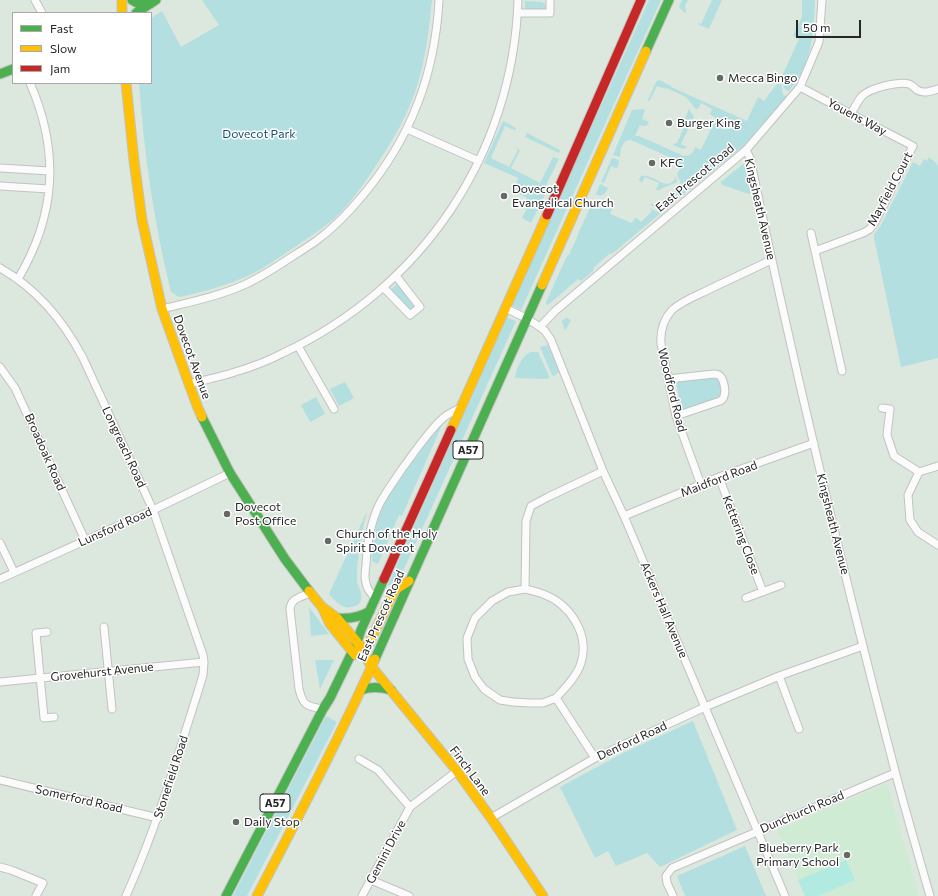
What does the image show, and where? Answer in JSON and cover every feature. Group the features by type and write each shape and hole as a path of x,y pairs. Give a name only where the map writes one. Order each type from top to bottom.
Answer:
{"main road":[{"path":"122,0 122,12"},
{"path":"132,0 142,4 154,2"},
{"name":"East Prescot Road","path":"226,896 330,698 357,642 641,0"},
{"name":"East Prescot Road","path":"257,896 293,828 361,690 669,0"},
{"path":"138,12 154,2"},
{"path":"0,74 12,69"},
{"name":"Dovecot Avenue","path":"126,84 134,161 142,220 148,248 162,309 198,408 230,473 285,559 322,608 330,624 352,652"},
{"path":"352,652 362,650 369,643 395,590 409,581"},
{"name":"Dovecot Avenue","path":"322,608 337,618 357,642"},
{"path":"337,618 356,618 363,616 370,611"},
{"name":"Finch Lane","path":"357,642 371,666 457,771 491,818 542,896"},
{"name":"Finch Lane","path":"352,652 371,666"},
{"path":"361,690 370,687 379,687 391,690"}],"street":[{"path":"35,0 41,12"},
{"path":"162,309 211,296 245,284 263,275 316,240 352,208 370,187 390,159 407,128 419,101 430,67 439,0"},
{"path":"189,384 235,372 258,364 313,338 343,320 384,288 423,248 445,219 471,177 494,128 504,95 512,60 518,13 518,0"},
{"path":"518,13 550,13 550,0"},
{"name":"East Prescot Road","path":"540,327 555,311 746,150 800,87 819,42 822,0"},
{"path":"18,279 36,244 44,220 49,189 49,147 46,128 42,113 30,84"},
{"path":"851,114 863,95 880,87 904,84 910,85 921,92 938,89"},
{"name":"Youens Way","path":"800,87 913,146"},
{"path":"407,128 479,161"},
{"name":"Mayfield Court","path":"819,250 870,229 875,222 913,146"},
{"name":"Kingsheath Avenue","path":"746,150 750,158 771,260 863,646 895,773 930,896"},
{"path":"0,168 50,171"},
{"path":"0,186 49,189"},
{"path":"811,234 819,250 842,371"},
{"name":"Woodford Road","path":"701,485 676,416 660,334 667,316 680,304 771,260"},
{"name":"Longreach Road","path":"0,268 18,279 50,309 64,326 86,363 153,510 203,658"},
{"path":"384,288 410,315 420,307 396,276"},
{"path":"505,308 526,318 540,327"},
{"name":"Ackers Hall Avenue","path":"540,327 545,331 550,340 603,471 624,516 785,896"},
{"path":"298,346 334,409"},
{"name":"Broadoak Road","path":"0,367 19,394 86,540"},
{"path":"668,379 714,374 721,377 723,381 725,394 724,398 720,401 676,416"},
{"name":"East Prescot Road","path":"376,598 367,588 365,575 369,537 378,506 402,469 434,427 443,418 460,408"},
{"path":"882,408 890,410 887,435 894,456 919,472"},
{"name":"Maidford Road","path":"624,516 719,477 814,443"},
{"path":"938,466 919,472 908,495 910,520 918,532 938,545"},
{"path":"525,589 526,521 532,506 548,496 603,471"},
{"name":"Lunsford Road","path":"0,579 153,510 230,473"},
{"name":"Kettering Close","path":"719,477 763,592"},
{"path":"0,543 14,572"},
{"path":"746,598 781,585"},
{"path":"525,589 544,594 568,610 581,633 583,646 581,663 564,690 556,698 543,703 500,700 484,689 475,677 468,659 467,638 475,618 492,602 508,592 525,589"},
{"path":"310,593 293,600 290,603 290,609 301,699 306,704 323,709"},
{"path":"104,628 112,709"},
{"path":"47,632 36,633 44,718 54,717"},
{"name":"Denford Road","path":"491,818 595,758 705,707 779,676 863,646"},
{"name":"Grovehurst Avenue","path":"0,682 108,671 203,658"},
{"name":"Stonefield Road","path":"126,896 158,818 203,675 203,658"},
{"path":"779,676 800,728"},
{"path":"556,698 595,758"},
{"name":"Gemini Drive","path":"359,759 378,770 410,807"},
{"name":"Gemini Drive","path":"362,896 410,807 457,771"},
{"name":"Dunchurch Road","path":"673,896 667,883 666,876 672,868 895,773"},
{"name":"Somerford Road","path":"0,780 158,818"},
{"path":"0,867 12,870 43,883 36,896"},
{"path":"371,880 409,896"}],"shaded area":[{"name":"Blueberry Park Primary School","path":"887,784 919,896 805,896 777,830"},
{"path":"846,860 855,880 818,896 805,896 798,880"}],"green space":[{"name":"Dovecot Park","path":"202,0 432,0 423,65 409,107 400,127 383,155 362,186 346,206 334,219 321,229 276,260 252,274 221,286 179,297 171,292 155,214 147,162 139,84 152,84 152,17 162,11 181,47 219,25"},
{"path":"649,0 661,0 521,310 511,305"},
{"path":"682,0 688,0 685,6 685,13 679,7"},
{"path":"712,0 722,0 709,29 698,23 701,24"},
{"path":"802,0 815,0 811,46 802,72 788,91 784,88 782,76 799,39 793,36 802,17"},
{"path":"525,1 542,2 545,4 546,8 545,10 525,11"},
{"path":"659,80 671,87 747,121 758,97 764,101 780,80 783,94 788,98 769,120 742,147 663,211 650,205 652,203 656,207 675,190 682,186 677,174 680,169 678,161 631,140 628,140 623,144 620,157 613,155 632,110 645,110 642,119 649,122 646,126 640,125 635,136 639,136 684,156 691,154 695,147 701,150 716,118 710,114 712,109 701,103 698,109 696,109 686,97 666,88 657,86 650,100 647,102 656,82"},
{"path":"689,109 694,117 681,144 687,147 682,149 673,144 677,143 686,123 685,118"},
{"path":"503,121 516,128 515,130 505,126 491,158 509,167 518,150 513,147 520,150 511,168 540,183 553,157 559,159 544,189 547,191 531,223 522,218 530,202 526,200 527,198 518,193 520,189 515,187 518,178 484,163"},
{"path":"527,133 560,150 559,153 525,137"},
{"path":"929,157 938,166 938,358 901,367 874,234 882,223 913,162 920,166 924,159 927,161"},
{"path":"612,158 619,160 618,167 616,168 611,166 604,183 601,182"},
{"path":"743,164 745,166 751,192 749,194 722,185 721,182"},
{"path":"641,176 651,177 660,182 669,184 676,177 677,182 656,190 659,183 645,177 642,183 639,179"},
{"path":"600,184 608,188 605,193 598,195 596,194"},
{"path":"613,207 610,214 632,223 635,218 641,222 652,211 649,208 661,213 613,253 609,254 581,281 578,279 548,305 546,304 589,208 599,209"},
{"path":"398,283 416,305 408,312 389,291"},
{"path":"507,318 516,321 404,569 393,585 388,585"},
{"path":"566,318 571,320 565,331 562,321"},
{"path":"548,345 559,372 554,376 552,375 540,347"},
{"path":"530,352 538,352 549,378 515,377 524,356"},
{"path":"714,377 719,381 721,387 721,393 719,396 682,411 676,382"},
{"path":"345,382 354,398 339,406 330,389"},
{"path":"316,397 325,414 310,422 301,405"},
{"path":"440,424 442,425 402,516 399,515 378,564 372,561 377,522 381,510 397,482"},
{"path":"367,511 360,542 358,564 357,582 361,600 356,606 343,607 329,594"},
{"path":"309,607 329,634 311,636"},
{"path":"315,660 334,660 320,689"},
{"path":"326,716 337,722 247,896 233,896"},
{"path":"693,721 737,830 660,867 647,853 616,866 608,851 595,858 560,787 625,752"},
{"path":"745,846 766,896 685,896 677,876"}],"traffic: fast":[{"path":"132,0 139,4 150,4"},
{"path":"138,12 156,0"},
{"path":"646,51 669,0"},
{"path":"0,74 12,69"},
{"path":"375,659 542,285"},
{"path":"202,417 230,473 285,559 309,591"},
{"path":"226,896 330,698 357,642 384,579"},
{"path":"337,618 354,618 370,611"},
{"path":"361,690 376,687 391,690"}],"traffic: slow":[{"path":"122,0 122,12"},
{"path":"542,285 646,51"},
{"path":"126,84 142,220 162,309 202,417"},
{"path":"451,430 547,215"},
{"path":"357,652 369,643 395,590 409,581"},
{"path":"309,591 322,607 337,618 357,642 371,666 457,771 491,818 543,896"},
{"path":"323,609 330,624 355,655"},
{"path":"257,896 333,749 375,659"}],"traffic: jam":[{"path":"547,215 641,0"},
{"path":"384,579 451,430"}],"place":[{"name":"Mecca Bingo","path":"720,78"},
{"name":"Burger King","path":"669,123"},
{"name":"KFC","path":"652,163"},
{"name":"Dovecot Evangelical Church","path":"504,196"},
{"name":"Dovecot Post Office","path":"227,514"},
{"name":"Church of the Holy Spirit Dovecot","path":"328,541"},
{"name":"Daily Stop","path":"236,822"},
{"name":"Blueberry Park Primary School","path":"847,855"}]}
